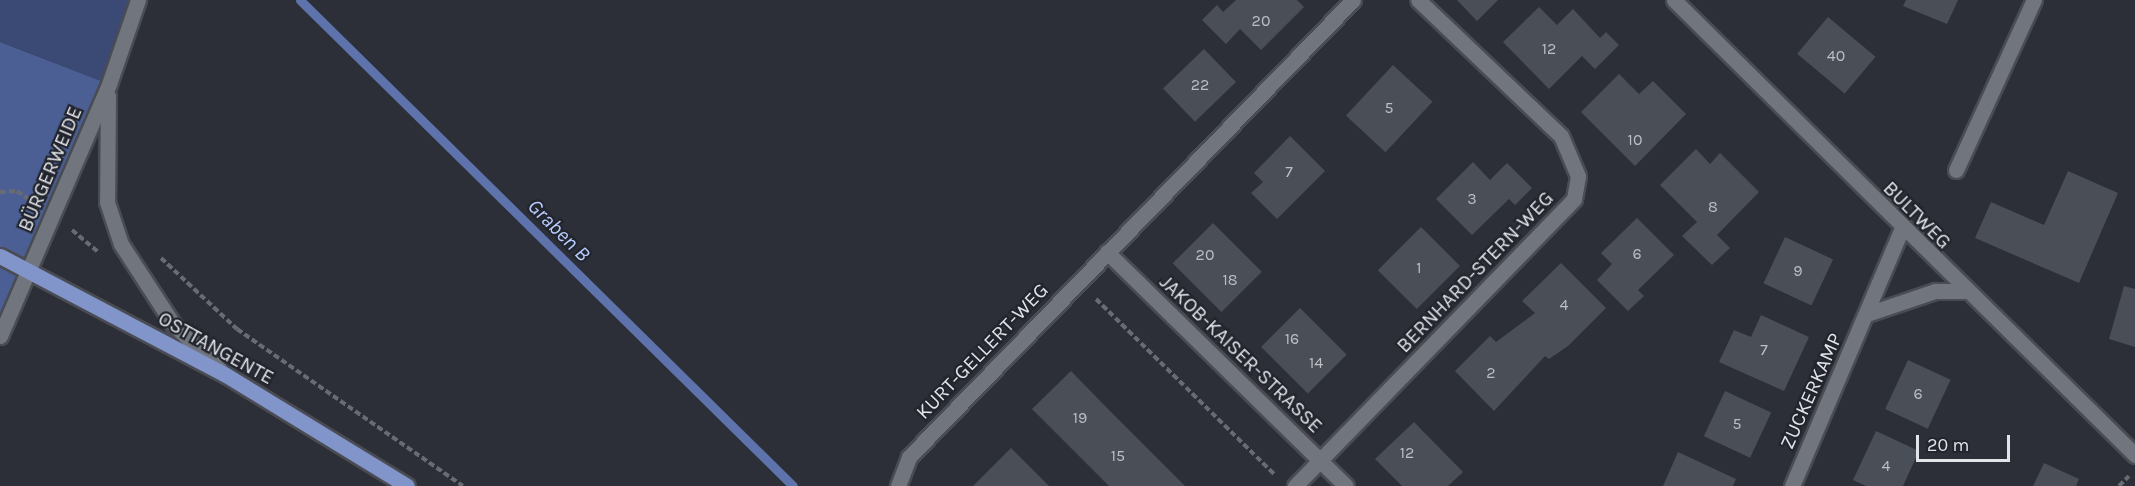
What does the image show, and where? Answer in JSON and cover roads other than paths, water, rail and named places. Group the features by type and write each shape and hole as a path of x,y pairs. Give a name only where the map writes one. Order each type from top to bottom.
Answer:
{"main road":[{"name":"OSTTANGENTE","path":"0,256 226,375 407,486"}],"street":[{"name":"BÜRGERWEIDE","path":"0,336 109,84 138,0"},
{"path":"1107,252 1353,0"},
{"name":"BERNHARD-STERN-WEG","path":"1320,461 1574,199 1578,176 1561,136 1418,0"},
{"name":"BULTWEG","path":"1674,0 1964,291 2135,455"},
{"path":"1956,170 2034,0"},
{"name":"BÜRGERWEIDE","path":"109,84 107,202 121,244 173,324 226,375"},
{"name":"ZUCKERKAMP","path":"1792,486 1870,313 1902,228"},
{"name":"KURT-GELLERT-WEG","path":"898,486 909,457 1107,252"},
{"name":"JAKOB-KAISER-STRASSE","path":"1107,252 1346,486"},
{"path":"1870,313 1935,291 1964,291"},
{"path":"1296,486 1320,461"}],"waterway":[{"name":"Graben B","path":"300,0 793,486"}]}
